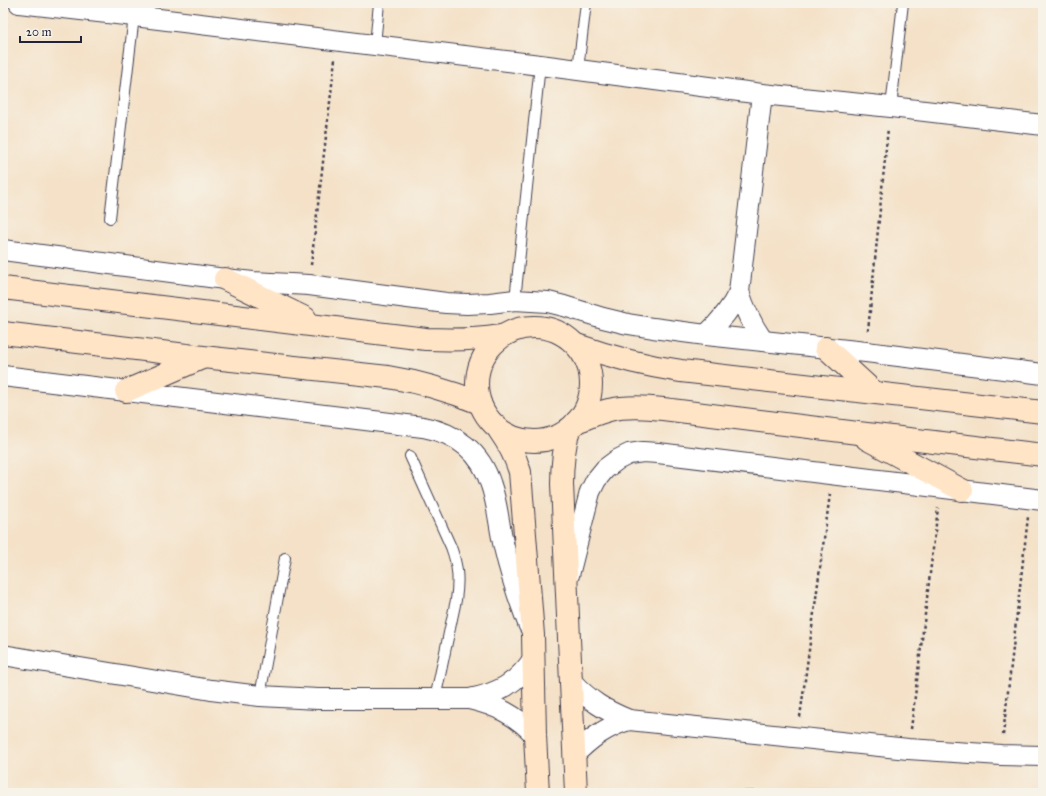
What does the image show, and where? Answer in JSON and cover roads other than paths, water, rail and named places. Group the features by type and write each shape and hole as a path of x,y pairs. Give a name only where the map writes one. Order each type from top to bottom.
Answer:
{"main road":[{"path":"225,279 321,326"},
{"path":"3,288 426,339 470,340 500,336 515,329 538,326 549,328 564,334 577,345 586,359 591,376 590,393 586,409 573,426 565,442 562,470 576,793"},
{"path":"3,333 388,377 435,387 480,403"},
{"path":"500,336 481,359 477,374 476,389 480,403 487,418 499,430 516,456 520,472 533,635 538,793"},
{"path":"577,345 618,359 660,368 1043,412"},
{"path":"826,348 874,392"},
{"path":"126,390 203,357"},
{"path":"499,430 512,437 527,441 542,441 557,436 592,415 610,410 645,407 1043,455"},
{"path":"858,433 951,489"}],"street":[{"path":"19,3 134,16 155,11 375,45 578,69 762,94 1043,125"},
{"path":"706,335 725,316 739,292 762,94"},
{"path":"3,250 225,279 309,285 446,303 467,304 515,300 548,302 628,324 706,335 866,352 1043,374"},
{"path":"739,292 746,313 763,341"},
{"path":"3,376 423,427 449,435 471,450 480,460 487,472 492,485 504,547 512,577 521,606 533,635"},
{"path":"566,589 590,492 596,480 605,469 617,460 629,454 643,452 658,453 1037,500"},
{"path":"3,655 211,690 260,696 318,699 469,699 480,701 500,709 519,720 535,735"},
{"path":"469,699 488,695 506,687 521,674 533,659"},
{"path":"571,681 592,701 603,709 629,720 908,749 1000,755 1043,756"},
{"path":"574,755 593,737 616,724 629,720"}],"lane":[{"path":"375,45 379,3"},
{"path":"578,69 586,3"},
{"path":"890,107 903,3"},
{"path":"110,218 134,16"},
{"path":"515,300 540,65"},
{"path":"410,456 451,547 458,573 456,600 435,699"},
{"path":"260,696 285,558"}]}
